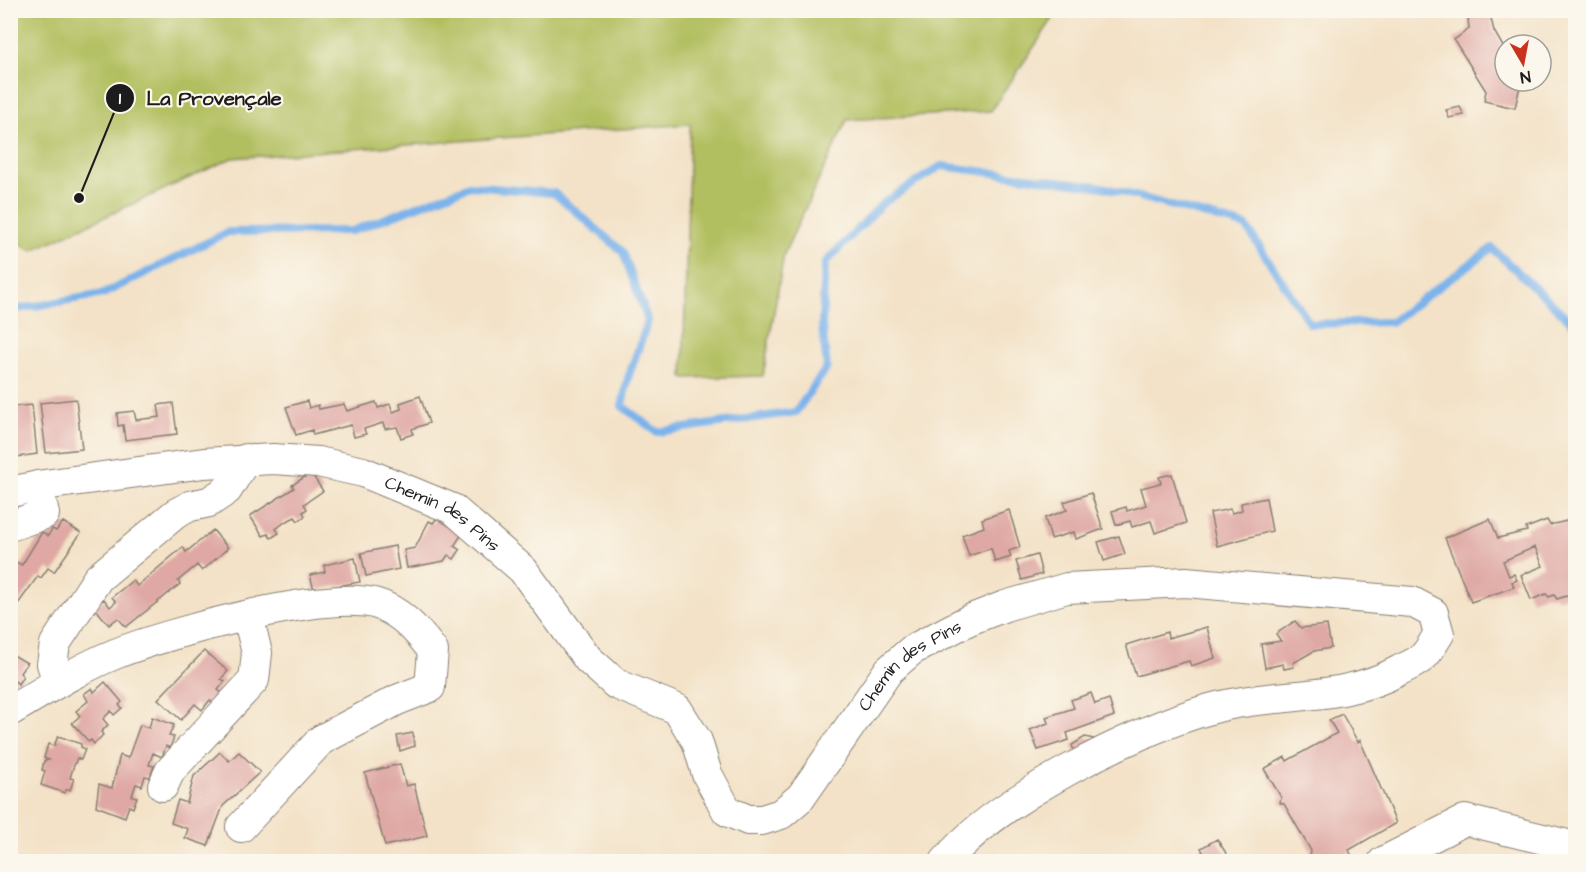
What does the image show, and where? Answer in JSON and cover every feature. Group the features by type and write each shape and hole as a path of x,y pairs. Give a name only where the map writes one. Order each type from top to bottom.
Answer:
{"street":[{"name":"Chemin des Pins","path":"24,489 246,459 318,462 363,472 453,509 523,570 588,659 616,684 677,709 696,741 707,774 727,811 748,820 762,820 781,814 801,797 889,670 912,650 969,620 1005,606 1067,588 1186,582 1412,602 1433,613 1439,634 1423,657 1392,675 1351,689 1319,696 1272,699 1211,709 1148,732 1085,761 1034,792 957,846 945,861"},
{"path":"58,682 52,664 55,644 98,578 175,514 190,506 208,502 227,490 246,459"},
{"path":"10,526 44,514 24,489"},
{"path":"10,711 58,682 115,654 176,634 248,616 327,602 374,603 411,623 433,651 430,687 397,700 321,740 241,827"},
{"path":"163,786 171,771 254,680 257,653 248,616"},
{"path":"1383,861 1465,820 1575,847"}],"green space":[{"path":"11,10 1058,11 991,111 847,120 784,254 763,376 683,378 690,124 232,158 31,251 11,237"}],"building":[{"path":"1477,10 1489,10 1495,33 1493,33 1493,93 1518,93 1515,108 1484,101 1486,91 1454,40 1469,29 1468,19 1478,17"},
{"path":"1460,107 1464,115 1449,118 1446,110"},
{"path":"420,396 429,423 412,429 413,434 401,438 397,427 385,429 383,423 364,429 366,434 354,437 351,425 313,435 312,430 296,435 286,407 307,401 309,408 318,405 319,409 344,404 347,411 376,402 378,408 390,404 393,412 401,409 400,403"},
{"path":"76,399 82,449 46,453 40,403"},
{"path":"173,403 177,434 125,440 123,425 118,426 117,413 134,411 136,420 160,417 158,405"},
{"path":"32,405 37,454 10,458 10,407"},
{"path":"311,473 323,491 304,504 307,509 303,512 305,516 298,521 295,517 285,522 276,529 279,533 271,538 268,534 263,536 250,516 294,488 292,485"},
{"path":"1172,474 1186,523 1155,533 1151,521 1132,527 1130,521 1116,525 1112,511 1126,507 1127,511 1146,505 1141,488 1161,483 1159,477"},
{"path":"1091,493 1103,529 1076,539 1074,532 1051,539 1045,518 1067,510 1064,502"},
{"path":"1266,498 1272,531 1217,546 1210,513 1230,509 1232,513 1242,510 1241,503"},
{"path":"1009,510 1020,547 1009,551 1011,557 995,562 991,548 969,556 962,535 984,527 982,519"},
{"path":"437,518 462,534 454,546 460,550 454,559 448,555 444,561 407,568 404,550 415,548 429,521 433,523"},
{"path":"1490,519 1498,538 1527,531 1526,528 1547,520 1550,525 1571,520 1575,531 1575,604 1573,599 1566,596 1557,599 1554,595 1549,597 1546,594 1531,600 1521,575 1543,566 1535,547 1503,561 1509,576 1514,574 1517,580 1512,582 1514,587 1471,602 1445,538"},
{"path":"63,522 81,533 54,572 48,568 41,578 38,576 18,604 10,599 10,568 16,562 22,565 42,532 48,536 52,529 56,531"},
{"path":"213,530 228,548 202,571 197,565 178,581 180,584 126,627 118,618 109,625 94,607 104,599 110,607 116,602 112,597 133,580 137,586 183,547 186,552"},
{"path":"1119,536 1125,554 1104,561 1098,542"},
{"path":"395,546 399,569 366,576 361,553"},
{"path":"1037,555 1042,574 1022,580 1016,561"},
{"path":"355,558 360,582 314,590 310,575 325,572 324,565"},
{"path":"1295,621 1301,628 1327,625 1331,648 1314,651 1293,663 1294,667 1284,669 1283,664 1265,668 1261,644 1281,641 1276,634"},
{"path":"1207,627 1215,658 1191,666 1189,661 1136,676 1126,645 1167,632 1168,638"},
{"path":"204,651 228,671 221,679 225,681 218,690 222,693 213,703 210,700 202,710 195,704 181,720 158,699"},
{"path":"10,653 27,663 20,673 23,676 18,684 15,681 10,687"},
{"path":"105,682 122,702 119,705 122,708 114,715 111,711 103,719 108,725 101,732 103,735 94,744 91,740 89,742 72,723 80,716 76,711 88,701 84,694 92,688 94,692"},
{"path":"1091,693 1095,704 1109,699 1114,716 1067,733 1069,740 1038,750 1030,730 1048,723 1046,717 1074,708 1071,700"},
{"path":"1342,714 1358,742 1360,740 1396,823 1349,850 1352,856 1343,861 1329,861 1325,855 1317,860 1310,856 1311,851 1284,804 1280,803 1281,797 1264,769 1285,757 1287,761 1337,733 1329,720"},
{"path":"152,717 174,725 169,736 174,737 170,748 166,746 162,757 153,753 149,765 154,766 150,777 145,776 142,786 136,784 132,796 137,797 133,808 129,806 125,817 96,806 99,784 112,788 120,755 128,758 140,725 149,728"},
{"path":"413,733 415,746 400,751 397,736"},
{"path":"58,736 81,744 81,747 85,749 81,760 77,758 70,778 74,779 70,790 66,790 65,793 41,785 45,771 42,770 44,761 49,760 44,758 48,744 54,746"},
{"path":"1085,737 1102,741 1075,755 1072,745"},
{"path":"220,752 229,761 239,752 260,772 223,806 208,846 185,838 188,829 171,823 178,800 187,803 194,776"},
{"path":"400,764 406,786 414,784 427,836 385,846 365,773"},
{"path":"1217,839 1231,861 1187,861 1203,852 1201,848"}],"waterway":[{"path":"10,307 18,309 103,294 228,232 352,231 470,186 554,193 623,252 648,321 628,378 622,406 657,432 796,412 827,367 822,325 825,263 883,203 941,166 1103,187 1246,226 1310,324 1391,322 1492,248 1576,326"}],"place":[{"name":"La Provençale","path":"79,198"}]}
